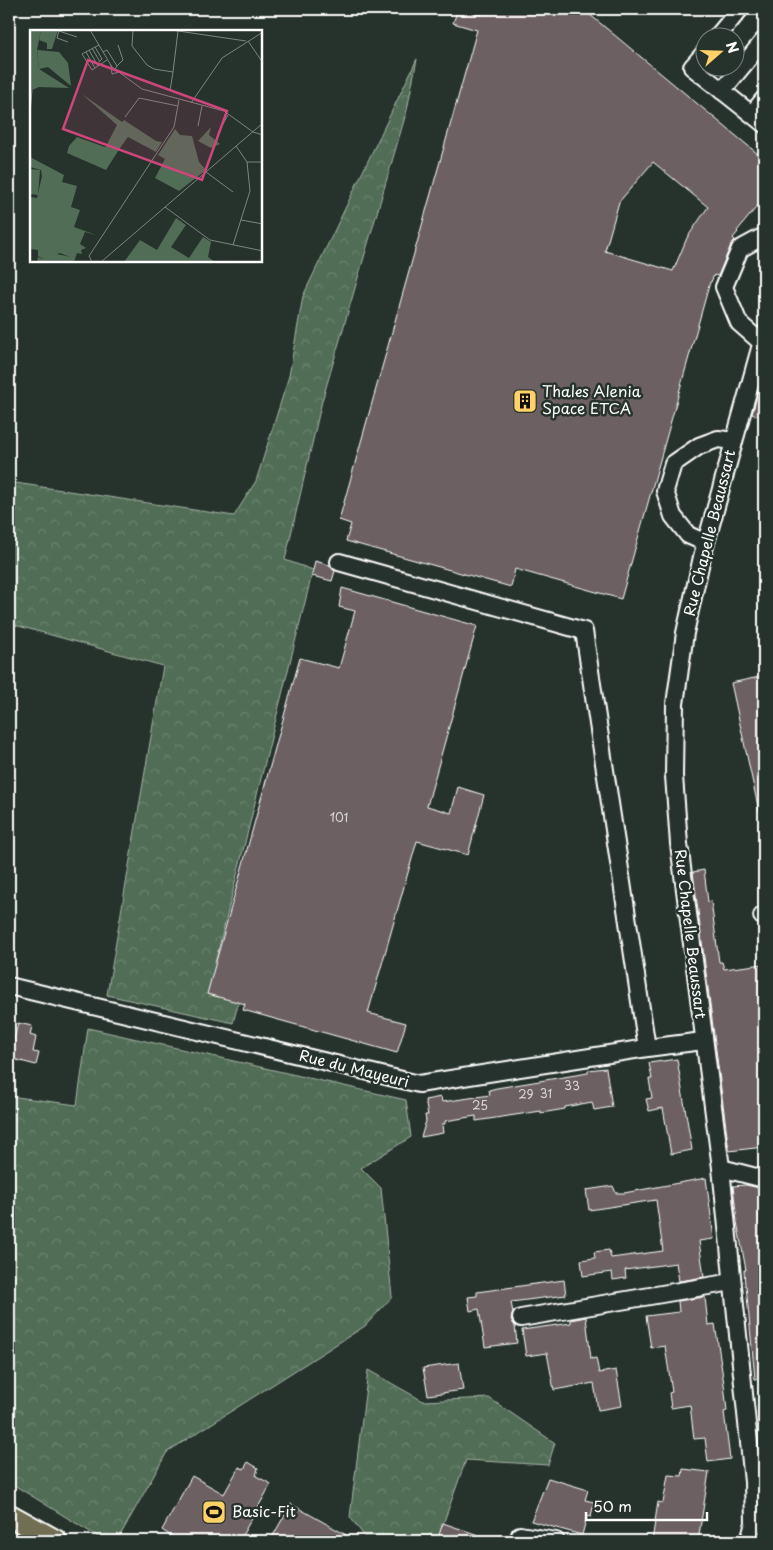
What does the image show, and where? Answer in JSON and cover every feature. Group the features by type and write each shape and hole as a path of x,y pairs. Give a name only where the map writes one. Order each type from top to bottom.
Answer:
{"main road":[{"path":"9,1514 56,1541"}],"street":[{"path":"724,28 740,9"},
{"path":"722,91 764,40"},
{"path":"706,78 758,119 764,99"},
{"path":"763,338 739,323 724,286 740,249 764,236"},
{"name":"Rue Chapelle Beaussart","path":"749,1541 754,1523 753,1482 721,1168 703,1041 679,844 674,776 675,704 685,633 706,543 763,338"},
{"path":"706,543 688,535 673,516 665,490 673,464 698,446 718,439 734,442"},
{"path":"340,562 584,631 647,1048"},
{"name":"Rue du Mayeuri","path":"9,986 420,1084 703,1041"},
{"path":"721,1168 764,1179"},
{"path":"521,1318 732,1282"},
{"path":"520,1535 556,1541"}],"green space":[{"path":"417,59 407,110 322,401 285,560 313,570 215,963 246,974 233,1023 107,995 163,666 15,625 9,605 9,482 234,516 256,481 289,376 303,296"},
{"path":"88,1028 406,1100 411,1137 361,1168 381,1188 392,1297 365,1326 167,1452 117,1541 105,1541 9,1482 9,1096 77,1105"},
{"path":"368,1370 423,1401 489,1398 555,1443 548,1465 466,1460 437,1541 368,1541 350,1517"}],"building":[{"name":"Thales Alenia Space ETCA","path":"458,9 481,15 483,9 583,9 764,159 764,198 737,231 733,238 735,240 718,276 714,275 710,282 621,599 515,569 511,587 346,541 351,524 339,520 477,30 453,23","holes":["653,162 708,207 687,238 673,271 605,251 619,202"]},
{"path":"762,379 764,379 764,418 752,414"},
{"path":"315,561 329,565 335,571 332,581 312,576"},
{"path":"342,588 477,626 427,806 451,813 458,787 484,795 468,855 417,841 368,1013 406,1023 397,1053 243,1010 245,1004 207,994 300,658 339,668 355,611 339,607"},
{"path":"764,676 764,810 759,811 731,683"},
{"path":"704,870 708,902 711,901 719,962 722,962 724,969 764,964 764,1147 729,1151 693,872"},
{"path":"18,1023 32,1026 30,1035 36,1037 33,1052 39,1053 36,1065 9,1058 9,1047 12,1048"},
{"path":"677,1059 692,1150 671,1154 663,1108 649,1111 646,1099 652,1098 649,1079 652,1079 649,1063"},
{"path":"606,1068 612,1107 594,1110 592,1102 541,1113 541,1111 476,1121 476,1116 445,1121 445,1124 442,1124 443,1133 421,1137 426,1121 425,1115 428,1115 425,1100 441,1097 442,1102 490,1095 489,1090 497,1088 588,1073 588,1070"},
{"path":"706,1178 714,1239 699,1241 704,1277 679,1281 676,1263 625,1270 626,1278 613,1280 612,1272 583,1276 581,1260 595,1258 594,1252 609,1250 611,1258 663,1251 656,1200 589,1210 586,1190 613,1186 616,1193 624,1193"},
{"path":"746,1185 764,1189 764,1215 759,1215 764,1244 764,1378 755,1379 745,1286 744,1270 746,1270 737,1222 733,1186"},
{"path":"564,1280 566,1295 511,1302 513,1313 511,1319 515,1326 517,1343 485,1347 479,1309 470,1311 468,1297 477,1296 477,1292"},
{"path":"705,1297 708,1325 715,1324 727,1411 724,1412 730,1459 708,1462 705,1438 694,1439 690,1405 671,1408 669,1393 672,1392 665,1346 651,1348 646,1316 679,1312 678,1301"},
{"path":"586,1317 591,1359 596,1358 599,1373 616,1370 622,1406 598,1410 594,1383 554,1390 547,1353 526,1356 522,1330 571,1323 571,1320"},
{"path":"459,1363 463,1390 428,1395 423,1368"},
{"name":"Basic-Fit","path":"248,1462 258,1468 256,1476 271,1484 239,1541 168,1541 171,1536 162,1530 192,1476 224,1494 239,1467 244,1469"},
{"path":"683,1469 709,1472 698,1541 652,1541 658,1502 663,1503 668,1475 682,1476"},
{"path":"548,1478 588,1490 585,1500 594,1502 591,1517 587,1516 582,1535 531,1521"},
{"path":"291,1504 357,1541 270,1541"},
{"path":"443,1523 490,1539 489,1541 437,1541"}],"place":[{"name":"Thales Alenia Space ETCA","path":"525,401"},
{"name":"Basic-Fit","path":"214,1512"}]}
